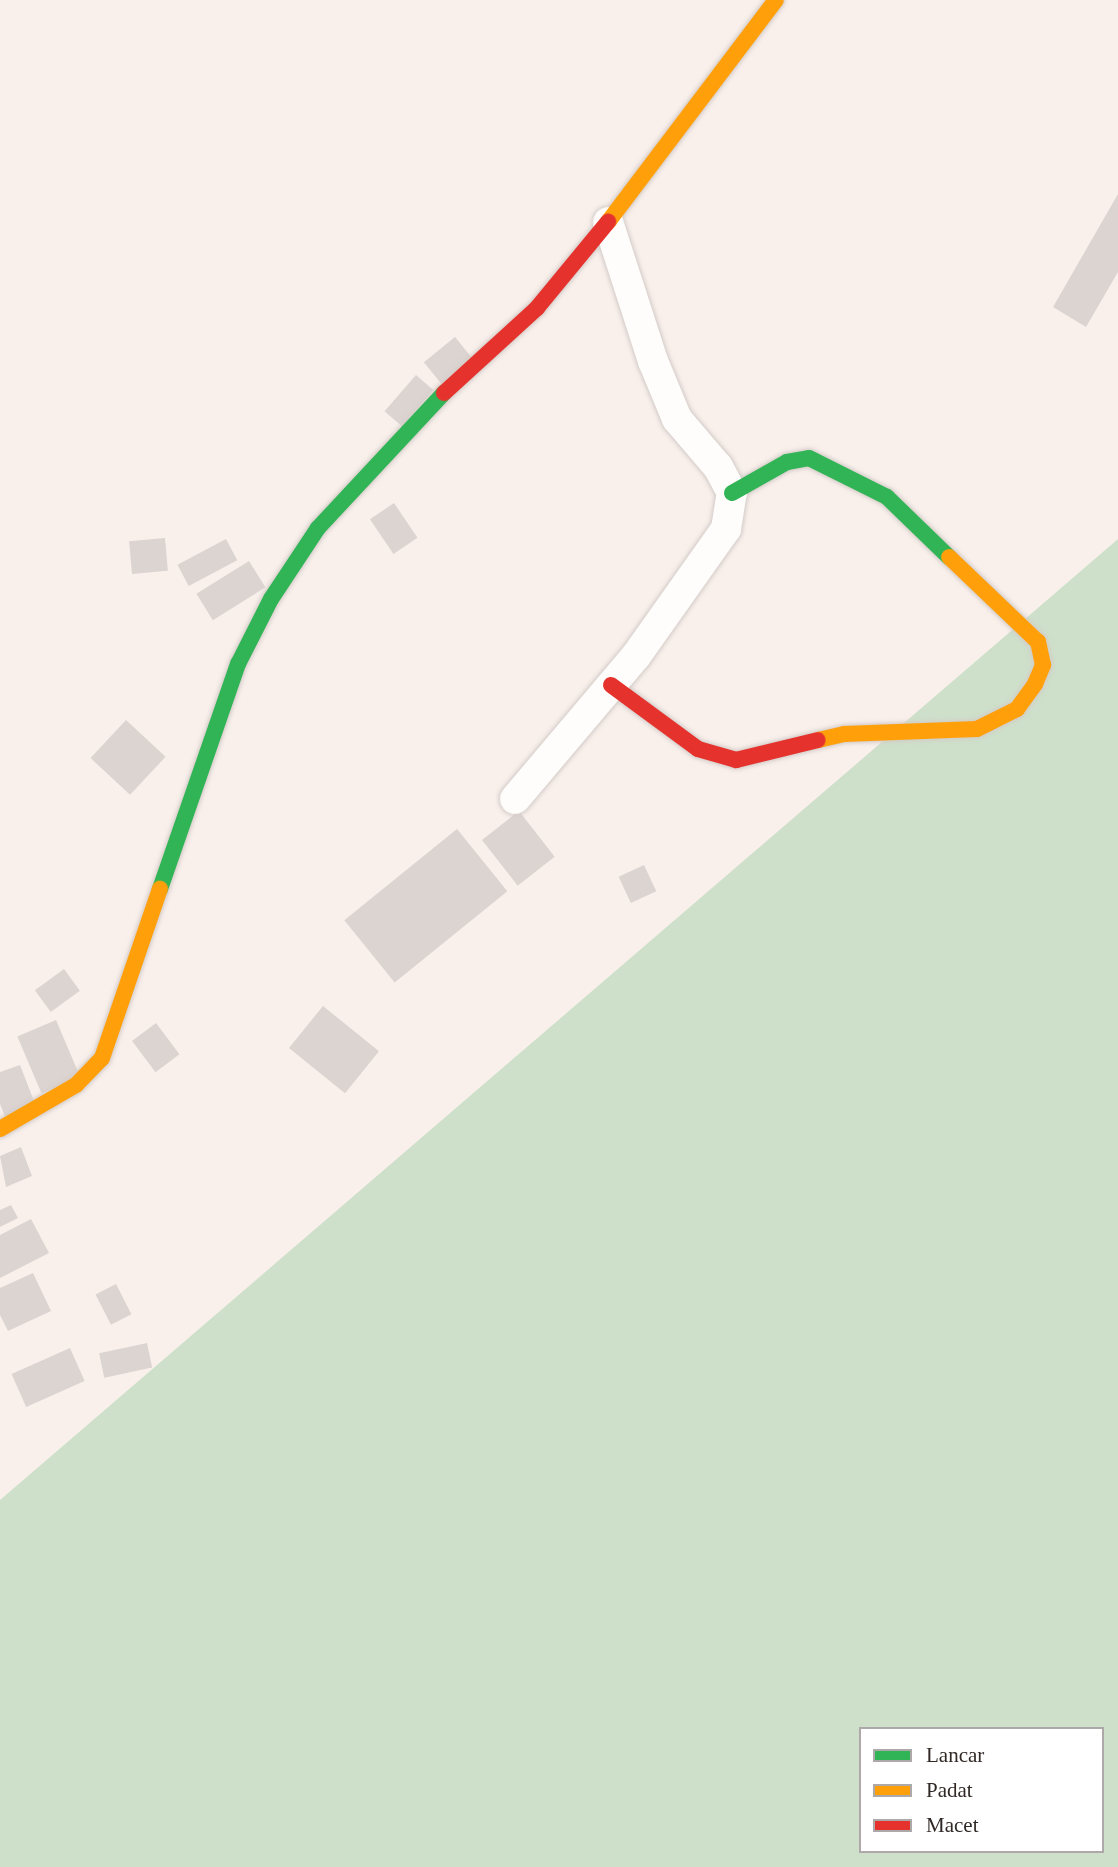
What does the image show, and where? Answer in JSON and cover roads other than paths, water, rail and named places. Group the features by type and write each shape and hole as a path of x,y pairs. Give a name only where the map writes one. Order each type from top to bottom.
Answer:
{"street":[{"path":"0,1129 76,1086 102,1058 238,664 271,599 312,538 415,420 537,307 608,222 776,0"},
{"path":"515,799 611,685 726,529 732,493 718,467 677,419 653,361 608,222"},
{"path":"611,685 698,749 736,760 844,734 977,729 1017,709 1035,684 1043,665 1038,642 887,497 809,458 788,462 732,493"}]}
